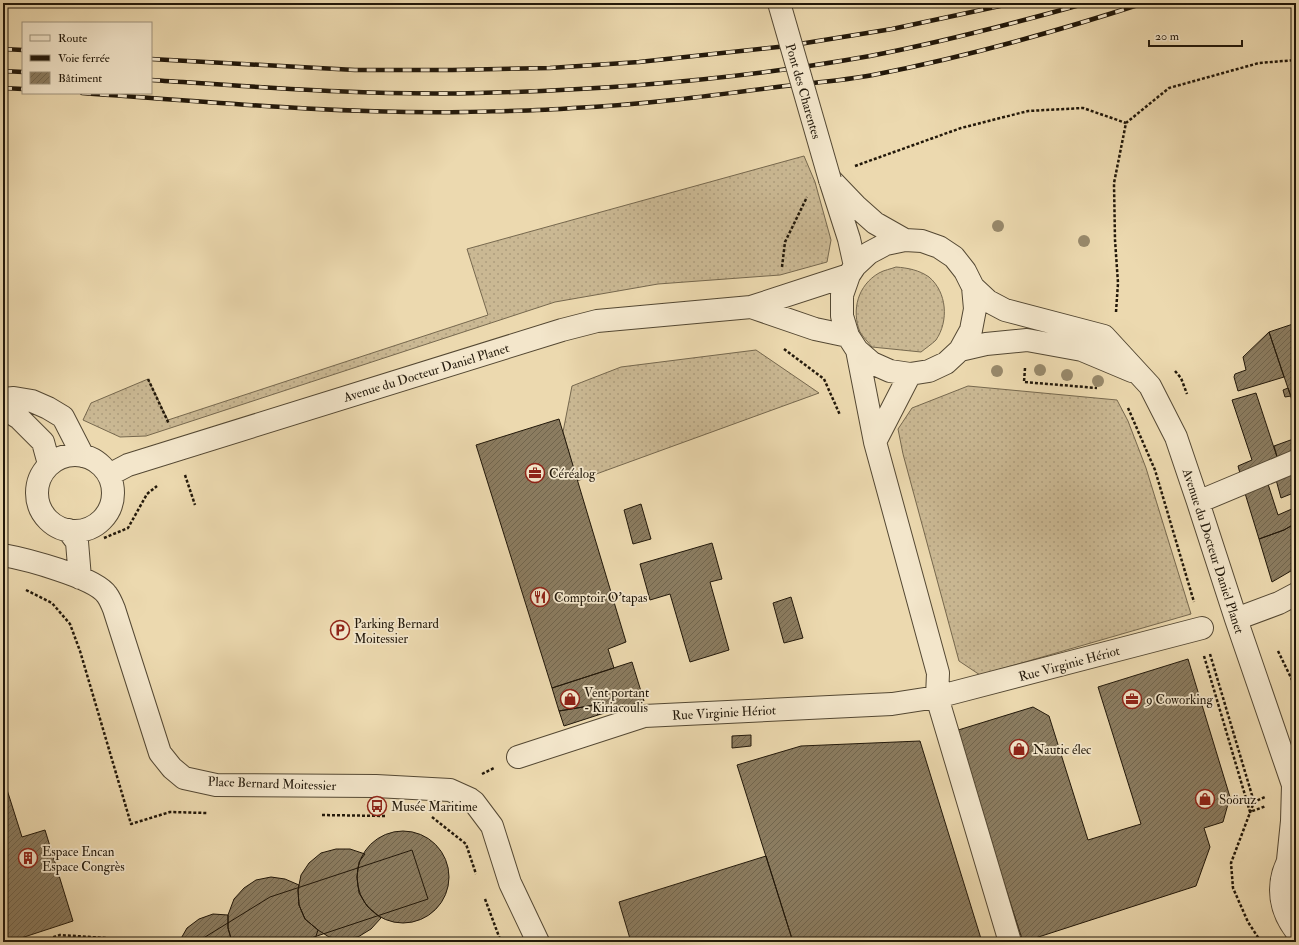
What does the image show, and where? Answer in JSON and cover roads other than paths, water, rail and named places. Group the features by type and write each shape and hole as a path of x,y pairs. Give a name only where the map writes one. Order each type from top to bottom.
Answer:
{"street":[{"name":"Pont des Charentes","path":"779,3 830,180 849,240 852,271"},
{"path":"830,180 834,182 857,207 875,223 905,240"},
{"path":"852,343 872,363 890,372 910,374 929,371 946,363 960,350 971,330 976,309 973,287 965,271 954,257 939,247 922,241 905,240 886,244 869,253 852,271 842,295 842,316 852,343 875,442 938,673 937,697 1010,942"},
{"name":"Avenue du Docteur Daniel Planet","path":"109,475 128,465 590,322 751,306 852,271"},
{"name":"Avenue du Docteur Daniel Planet","path":"973,287 988,301 1005,310 1104,336 1150,386 1176,437 1236,619 1294,785 1292,855 1282,878 1281,896 1286,914 1296,931"},
{"name":"Avenue du Docteur Daniel Planet","path":"751,306 852,343"},
{"name":"Avenue du Docteur Daniel Planet","path":"960,350 986,344 1026,340 1082,350 1139,374"},
{"path":"875,442 910,374"},
{"path":"3,399 14,398 32,401 63,417 83,456"},
{"path":"3,408 19,418 43,442 49,464"},
{"path":"72,536 78,531 89,529 98,523 107,513 112,501 112,488 109,475 102,466 83,456 71,455 60,458 49,464 41,475 37,487 37,500 42,513 49,521 72,536 80,578"},
{"path":"1198,502 1296,462"},
{"name":"Place Bernard Moitessier","path":"3,555 21,558 80,578 94,584 107,594 114,609 160,753 172,768 184,778 216,784 376,786 450,790 474,802 492,826 510,883 538,942"},
{"path":"1236,619 1279,603 1296,594"},
{"name":"Rue Virginie Hériot","path":"518,757 644,716 892,704 937,697 1199,629"}],"railway":[{"path":"152,59 355,70 550,68 639,62 787,46 892,29 1014,3"},
{"path":"152,80 314,90 437,94 576,89 675,82 773,71 870,56 979,32 1087,3"},
{"path":"96,94 273,107 417,112 519,111 624,105 873,75 1010,43 1144,3"},
{"path":"3,49 22,50"},
{"path":"3,71 22,72"},
{"path":"3,88 22,89"}],"place":[{"name":"Céréalog","path":"535,473"},
{"name":"Comptoir O'tapas","path":"540,597"},
{"name":"Parking Bernard Moitessier","path":"340,630"},
{"name":"Vent portant - Kiriacoulis","path":"570,699"},
{"name":"9 Coworking","path":"1132,699"},
{"name":"Nautic élec","path":"1019,749"},
{"name":"Soöruz","path":"1205,799"},
{"name":"Musée Maritime","path":"377,806"},
{"name":"Espace Encan Espace Congrès","path":"28,858"}]}
